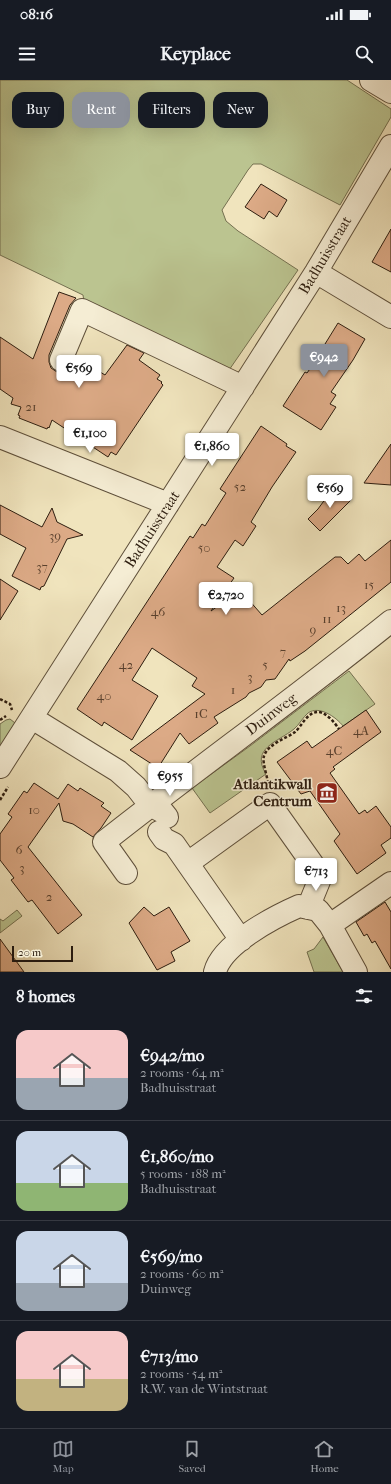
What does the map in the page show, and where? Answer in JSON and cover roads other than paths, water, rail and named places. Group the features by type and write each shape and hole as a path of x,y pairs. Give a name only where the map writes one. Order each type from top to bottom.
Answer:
{"street":[{"path":"371,80 391,92"},
{"name":"Badhuisstraat","path":"0,767 22,715 168,504 316,272 391,146"},
{"path":"316,272 391,317"},
{"path":"62,360 82,310 243,387"},
{"path":"0,437 168,504"},
{"name":"Duinweg","path":"126,873 104,842 163,825 326,674 391,621"},
{"path":"22,715 118,771 136,787 241,940"},
{"path":"188,863 270,804 320,876 308,908"},
{"path":"330,925 391,883"},
{"path":"215,972 221,958 241,940 280,914 300,906 318,910 330,925 356,972"}],"place":[{"name":"Atlantikwall Centrum","path":"327,793"}]}
